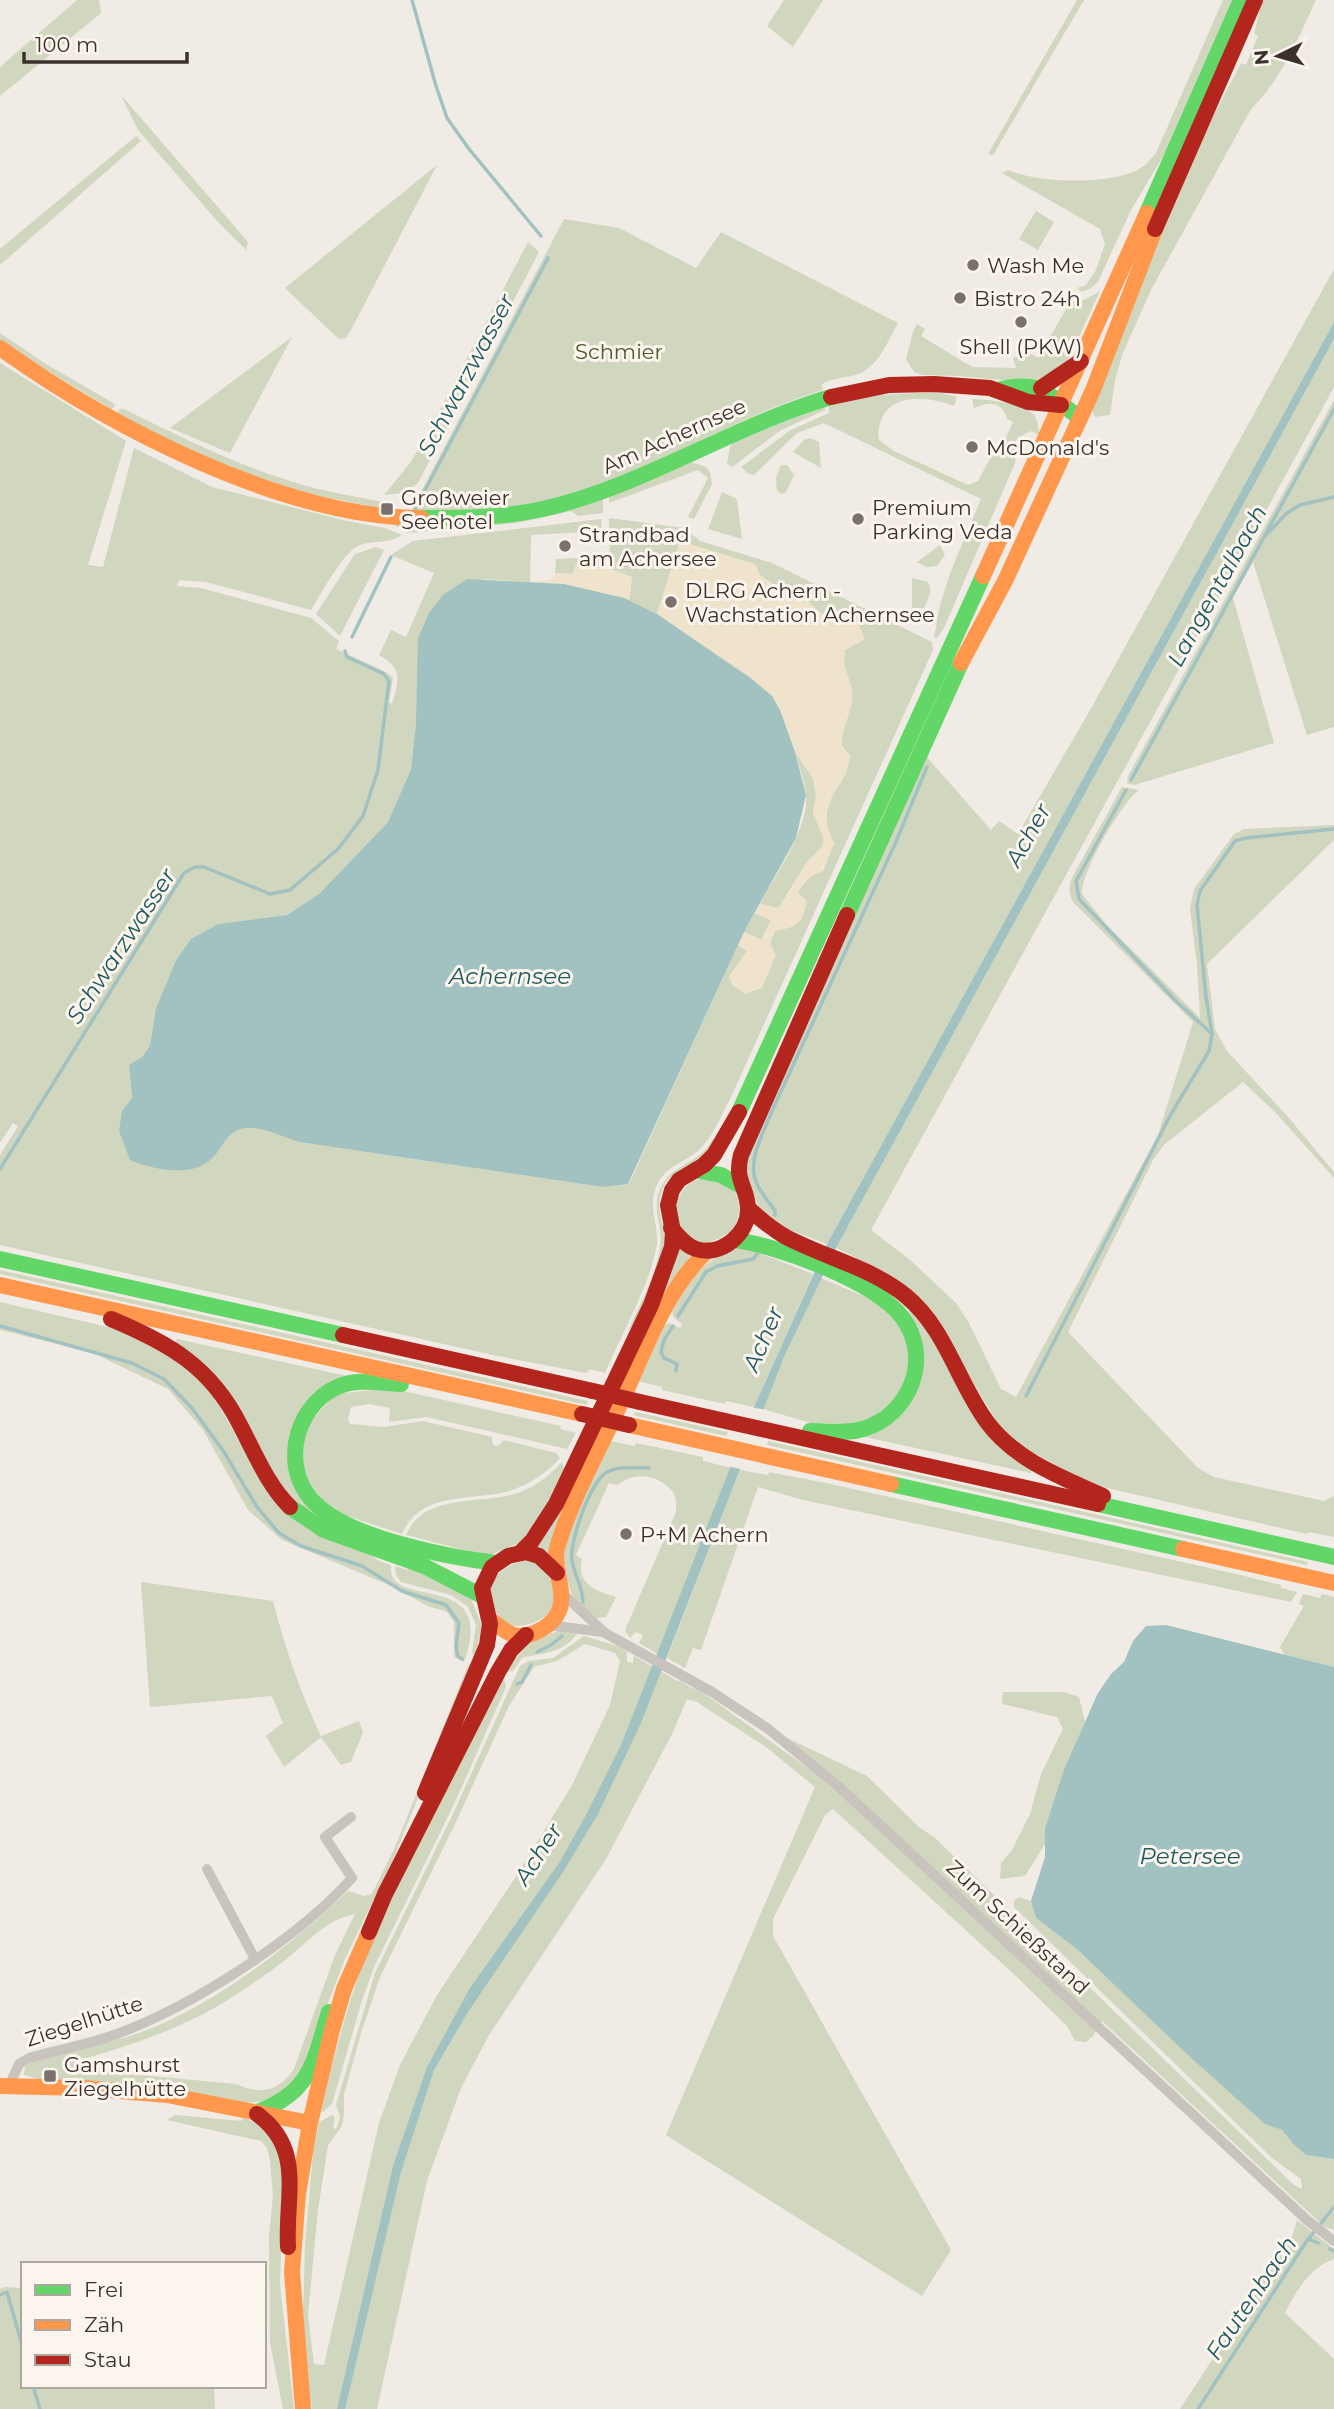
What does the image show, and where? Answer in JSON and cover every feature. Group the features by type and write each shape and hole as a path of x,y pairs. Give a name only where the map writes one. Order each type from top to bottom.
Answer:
{"main road":[{"path":"520,1553 535,1537 556,1503 646,1313 672,1245 667,1211 670,1194 680,1180 708,1162 717,1152 743,1106 1081,361 1241,0"},
{"path":"671,1227 691,1247 708,1250 723,1247 734,1240 744,1227 748,1208 738,1168 743,1152 803,1009 961,663 1015,561 1080,418 1133,282 1255,0"},
{"name":"Am Achernsee","path":"0,348 29,369 135,432 219,471 305,501 355,512 421,520 461,519 540,510 606,491 782,411 826,397 908,384 997,390"},
{"path":"1041,388 1081,361"},
{"path":"997,390 1009,386 1041,388 1080,418"},
{"path":"997,390 1035,405 1061,405"},
{"path":"695,1170 721,1175 741,1186"},
{"path":"748,1208 807,1254"},
{"path":"734,1240 807,1254 900,1291 926,1314 943,1338 983,1415 1012,1449 1045,1471 1143,1513"},
{"path":"292,2272 298,2194 310,2123 344,1989 398,1866 494,1678 511,1650 526,1635 548,1625 560,1609 563,1594 557,1573 556,1550 582,1485 665,1311 691,1267 708,1250"},
{"path":"0,1259 1334,1557"},
{"path":"770,1430 839,1432 865,1429 893,1414 902,1405 911,1388 917,1354 905,1321 887,1302 842,1270"},
{"path":"0,1285 1334,1583"},
{"path":"57,1298 142,1332 187,1356 224,1396 265,1476 284,1500 299,1514 326,1531 399,1549 496,1563"},
{"path":"467,1389 371,1382 353,1383 333,1390 319,1398 302,1419 293,1455 295,1471 305,1492 319,1508 482,1596"},
{"path":"398,1866 480,1664 490,1632 482,1596 485,1576 496,1563 520,1553 533,1553 557,1573"},
{"path":"489,1619 513,1635 526,1635"},
{"path":"255,2112 278,2106 296,2093 309,2073 335,1993 351,1960 361,1948"},
{"path":"4,2086 109,2088 170,2095 310,2123"},
{"path":"255,2112 274,2127 287,2153 290,2166 286,2233 292,2272 303,2409"}],"street":[{"path":"563,1594 606,1633"},
{"path":"548,1625 606,1633"},
{"name":"Zum Schießstand","path":"606,1633 686,1677 767,1728 838,1786 1307,2220 1332,2239"},
{"name":"Ziegelhütte","path":"4,2086 19,2064 29,2058 115,2035 154,2019 215,1986 302,1925 352,1878 325,1837 351,1817"},
{"path":"207,1869 255,1959"}],"green space":[{"path":"77,0 99,0 101,13 0,96 0,67"},
{"path":"784,0 823,0 793,47 767,26"},
{"path":"1077,0 1084,0 993,155 988,154"},
{"path":"1223,0 1233,0 1169,146 1130,212 1098,282 1082,292 1077,288 1086,285 1096,270 1105,244 1100,229 1002,173 1008,170 1069,181 1118,177 1145,165 1156,153"},
{"path":"1262,0 1316,0 1288,57 1262,98 1251,109 1151,290 1122,355 1110,415 1095,417 1092,410 1129,306 1206,130 1241,63 1246,65 1258,36 1254,34"},
{"path":"121,95 248,242 246,250 138,130"},
{"path":"136,136 141,141 0,265 0,249"},
{"path":"437,165 352,328 346,338 339,339 285,288"},
{"path":"1036,211 1054,222 1038,250 1019,239"},
{"name":"Schmier","path":"564,219 619,228 696,268 721,232 898,323 876,361 863,372 826,382 822,384 823,390 756,415 592,489 523,508 415,512 413,507"},
{"path":"528,242 539,252 418,483 403,493 384,495 410,463 426,436"},
{"path":"1334,269 1334,322 827,1244 790,1230 759,1208 746,1172 747,1163 760,1124 925,755 991,830 999,821 1018,834 1093,705"},
{"path":"1100,291 1070,357 1062,367 1041,380 1022,382 923,375 914,372 906,359 917,324 925,329 921,336 973,367 1016,368 1013,358 1031,354 1038,358 1066,309 1059,305 1059,302 1084,300"},
{"path":"0,333 46,364 115,404 114,407 111,409 0,342"},
{"path":"292,337 230,453 170,428"},
{"path":"1334,339 1334,387 871,1230 909,1259 956,1303 969,1323 1001,1389 1016,1397 1158,1135 1193,1022 1073,902 1070,894 1070,884 1075,872 1122,787 1139,790 1103,839 1083,884 1082,894 1106,924 1200,1018 1190,909 1194,889 1234,834 1244,829 1334,825 1334,840 1207,964 1215,1029 1227,1051 1289,1118 1334,1172 1334,1178 1275,1112 1243,1082 1164,1145 1153,1160 1068,1332 1198,1468 1214,1477 1324,1501 1334,1496 1334,1537 1307,1534 1090,1484 1007,1438 960,1361 855,1257 836,1248"},
{"path":"0,363 126,441 88,565 103,567 134,448 212,487 385,528 402,535 353,549 340,564 311,610 206,582 179,580 177,586 201,588 311,618 339,641 336,649 386,672 393,678 389,702 392,704 397,682 396,670 379,655 391,630 406,637 434,573 391,555 413,541 601,519 602,531 531,535 530,582 482,579 416,723 411,769 388,822 319,894 287,915 218,924 191,939 176,960 156,1008 150,1045 143,1056 129,1065 132,1098 122,1111 210,1161 231,1133 250,1128 299,1142 603,1187 629,1184 738,945 748,950 770,943 775,931 795,926 798,892 806,880 823,871 834,843 826,827 827,811 833,793 842,781 842,731 852,695 843,663 845,650 865,639 820,613 799,592 779,589 760,575 680,541 657,614 629,601 632,577 610,570 609,518 684,528 700,541 772,563 932,642 933,650 731,1097 706,1143 666,1172 657,1185 653,1209 657,1241 652,1265 605,1373 590,1369 586,1373 493,1355 0,1245 0,1155 18,1126 13,1123 0,1143"},
{"path":"938,392 957,397 954,406 925,399 905,400 896,404 888,409 882,418 879,440 894,451 968,485 978,481 993,453 998,455 1013,422 994,404 974,408 972,399 1025,408 1036,418 1039,435 1031,431 1017,438 1015,463 944,628 937,638 934,638 950,573 981,499 824,423 797,433 754,475 741,467 789,431 829,413 829,404 881,395"},
{"path":"1334,400 1334,727 1307,735 1253,562 1233,598 1274,743 1134,785 1127,783 1128,776"},
{"path":"824,407 825,410 781,430 732,467 727,464 734,441"},
{"path":"120,409 265,473 314,488 391,505 389,510 282,488 180,448 117,413"},
{"path":"810,438 819,442 821,468 793,452 804,440"},
{"path":"691,462 706,467 710,472 712,484 694,519 688,517 708,478 698,470 609,503 609,494"},
{"path":"781,465 787,465 794,475 786,492 782,494 777,491 776,478"},
{"path":"722,492 737,499 742,539 708,529"},
{"path":"603,496 603,513 578,516 571,511 517,523 407,533 390,522 417,525 470,523"},
{"path":"940,545 945,555 937,566 927,567 917,562"},
{"path":"376,547 384,550 340,636 316,614 355,554"},
{"path":"603,557 603,569 576,565 573,574 555,573 556,559"},
{"path":"912,578 928,582 930,589 924,608 912,608"},
{"path":"795,752 813,778 816,795 813,813 823,836 823,846 807,862 778,909 760,904 790,851 806,808 803,778"},
{"path":"755,913 771,920 761,940 744,932"},
{"path":"713,1139 716,1140 703,1156 677,1172 665,1185 659,1205 665,1233 661,1260 638,1316 627,1333 658,1259 661,1240 658,1193 670,1175 707,1148"},
{"path":"702,1178 722,1182 733,1189 738,1200 739,1213 729,1232 702,1244 693,1242 685,1234 676,1216 676,1206 684,1189"},
{"path":"681,1246 691,1253 546,1556 536,1549"},
{"path":"743,1247 813,1274 754,1407 726,1401 725,1404 662,1390 662,1387 638,1381 665,1325 670,1323 680,1328 682,1324 674,1318 672,1312 692,1279 707,1263"},
{"path":"0,1270 588,1401 587,1405 0,1274"},
{"path":"821,1278 884,1305 911,1343 904,1393 864,1424 811,1423 763,1409"},
{"path":"0,1302 130,1332 202,1376 261,1479 379,1561 391,1565 394,1579 405,1587 455,1602 467,1613 471,1632 464,1662 454,1657 454,1622 447,1612 282,1540 248,1510 203,1430 168,1389 91,1352 0,1330"},
{"path":"907,1304 1032,1470 1031,1473 865,1437 886,1424 920,1347"},
{"path":"177,1339 347,1376 291,1434 321,1515 297,1505 175,1343"},
{"path":"390,1388 561,1426 560,1429 576,1433 567,1449 427,1417 389,1422 390,1408 369,1404 351,1407 348,1419 350,1424 384,1427 423,1421 492,1437 493,1445 498,1446 504,1440 556,1453 560,1458 529,1483 506,1492 433,1504 410,1520 402,1534 332,1511 302,1476 302,1432 335,1394"},
{"path":"635,1412 728,1432 726,1436 633,1415"},
{"path":"610,1441 635,1446 636,1443 703,1457 703,1461 732,1468 658,1654 639,1643 643,1635 636,1632 630,1638 625,1630 676,1512 675,1496 667,1485 645,1476 631,1478 618,1485 609,1483 576,1555 582,1559 582,1574 589,1585 616,1597 606,1617 597,1618 577,1604 564,1568 565,1546 570,1531"},
{"path":"768,1441 1308,1562 1307,1565 767,1445"},
{"path":"562,1462 565,1471 541,1515 521,1542 488,1556 406,1535 414,1521 426,1512 454,1502 518,1493 542,1480"},
{"path":"740,1470 768,1475 769,1472 826,1483 1236,1574 1281,1585 1281,1588 1297,1592 1291,1602 803,1500 758,1487 701,1650 693,1648 685,1668 667,1658"},
{"path":"532,1558 551,1580 555,1601 551,1610 536,1621 527,1625 506,1625 491,1602 492,1582 507,1567"},
{"path":"395,1566 408,1570 409,1567 471,1599 482,1626 475,1658 472,1653 476,1625 468,1607 451,1595 401,1582 396,1575"},
{"path":"141,1582 273,1601 294,1670 321,1736 359,1721 363,1732 351,1762 341,1765 321,1737 284,1767 266,1736 283,1723 272,1696 150,1707"},
{"path":"1303,1594 1320,1598 1322,1594 1334,1597 1334,1667 1285,1655 1280,1647 1304,1606 1299,1604"},
{"path":"558,1631 577,1634 559,1649 522,1658 513,1671 505,1672 529,1643"},
{"path":"584,1636 621,1647 627,1652 627,1662 633,1663 634,1656 679,1682 680,1680 699,1690 826,1781 783,1736 867,1776 920,1828 934,1837 1294,2185 1302,2189 1301,2179 1272,2158 1014,1907 1014,1901 1019,1897 1031,1901 1036,1918 1079,1951 1265,2124 1282,2130 1306,2155 1334,2159 1334,2230 1325,2227 1102,2021 1086,2042 1075,2041 1067,2026 1017,1977 833,1809 825,1815 773,1919 773,1936 951,2250 922,2296 666,2135 815,1787 766,1747 697,1702 687,1699 672,1734 606,1859 489,2035 461,2088 427,2181 377,2409 312,2409 303,2365 303,2313 305,2245 313,2153 319,2122 332,2115 335,2117 333,2127 336,2129 340,2117 336,2105 375,1973 452,1816 520,1666 528,1661 553,1658","holes":["585,1644 615,1653 620,1661 610,1705 572,1785 515,1878 437,1995 400,2065 379,2123 324,2365 314,2364 308,2314 318,2210 328,2145 342,2126 344,2095 380,1977 509,1706 534,1667 557,1661"]},
{"path":"472,1664 395,1855 345,1959 298,2082 270,2101 241,2103 40,2080 24,2075 25,2067 46,2056 127,2037 187,2011 216,1995 273,1956 348,1891 364,1896 372,1894 395,1847 468,1665","holes":["355,1914 335,1955 294,2069 275,2087 253,2090 236,2084 87,2070 87,2058 162,2033 214,2008 278,1966 326,1926"]},
{"path":"504,1679 506,1687 456,1800 374,1967 332,2104 323,2112 321,2111 343,2027 373,1938 426,1826"},
{"path":"1003,1692 1063,1692 1079,1697 1085,1722 1064,1769 1045,1828 1045,1844 1025,1876 1000,1879 1001,1863 1012,1850 1030,1814 1041,1774 1063,1729 1057,1717 1002,1704"},
{"path":"175,2115 241,2121 244,2117 269,2131 284,2158 280,2284 294,2409 283,2409 270,2343 269,2236 273,2195 267,2148 261,2141 167,2120"},
{"path":"1297,2220 1334,2249 1334,2259 1311,2274 1299,2288 1285,2313 1334,2359 1334,2409 1180,2409 1292,2237"},
{"path":"21,2288 21,2388 214,2388 215,2409 0,2409 0,2289"}],"sand":[{"path":"680,541 755,564 760,575 779,589 799,592 820,613 855,617 865,639 845,650 844,663 852,689 852,701 841,745 850,755 848,768 828,805 828,827 834,843 822,871 812,875 797,892 807,901 801,920 794,926 775,931 770,943 776,955 762,988 745,994 732,985 729,976 747,951 738,945 744,932 761,940 771,920 755,913 760,904 779,908 807,862 823,846 823,836 813,813 816,795 813,778 795,752 780,710 657,614"},
{"path":"576,565 614,570 632,577 629,601 564,584 530,582 553,579 555,573 573,574"}],"water":[{"path":"1334,322 1334,339 836,1248 784,1357 641,1723 598,1814 563,1872 468,2012 434,2070 401,2172 345,2409 337,2409 393,2166 427,2067 470,1988 559,1863 585,1817 621,1745 754,1407 827,1244"},
{"name":"Achernsee","path":"467,579 564,584 624,598 657,614 752,679 772,696 795,752 806,795 796,838 744,932 628,1184 603,1187 299,1142 253,1128 234,1132 213,1157 200,1167 159,1169 130,1160 119,1131 122,1111 132,1098 129,1065 143,1056 150,1045 156,1008 176,960 191,939 218,924 287,915 319,894 388,822 411,769 416,723 418,638 429,613 443,595"},
{"name":"Petersee","path":"1166,1625 1334,1667 1334,2159 1306,2155 1282,2130 1265,2124 1079,1951 1036,1918 1031,1901 1045,1857 1045,1828 1064,1769 1098,1693 1111,1674 1124,1662 1133,1641 1146,1626"}],"pier":[{"path":"750,1407 767,1410 744,1470 728,1466"}],"waterway":[{"name":"Schwarzwasser","path":"412,0 447,118 469,149 541,236"},
{"name":"Schwarzwasser","path":"415,509 548,258"},
{"name":"Langentalbach","path":"1131,780 1334,409"},
{"path":"1265,536 1287,513 1300,505 1334,497"},
{"name":"Schwarzwasser","path":"352,637 391,557"},
{"name":"Schwarzwasser","path":"0,1169 184,873 195,867 204,867 270,894 290,890 338,849 363,816 378,770 389,681 384,674 347,657 345,651"},
{"path":"775,1215 758,1186 754,1173 758,1146 895,844 927,767"},
{"name":"Langentalbach","path":"1126,790 1076,881 1079,899 1176,1001 1212,1034"},
{"path":"1026,1396 1171,1114 1209,1051 1212,1034 1197,905 1200,891 1235,841 1334,829"},
{"path":"678,1316 706,1272 717,1266 753,1259 757,1254"},
{"path":"0,1326 132,1363 164,1379 192,1408 224,1452 257,1507 279,1533 301,1546 362,1566 402,1591 446,1605 459,1623 456,1647 458,1656 462,1659"},
{"path":"673,1326 664,1340 661,1352 664,1358 677,1364 676,1371"},
{"path":"583,1602 572,1551 588,1499 607,1472 622,1468 649,1468"},
{"path":"537,1652 562,1636"},
{"path":"517,1684 522,1682 531,1665"},
{"name":"Fautenbach","path":"1198,2409 1306,2242 1334,2207"},
{"path":"1308,2239 1318,2243"},
{"path":"1330,2249 1334,2251"},
{"path":"0,2295 7,2292 21,2341"},
{"path":"34,2388 40,2409"}],"traffic: fast":[{"path":"1147,213 1241,0"},
{"path":"997,390 1024,386 1043,391 1080,418"},
{"path":"421,518 513,514 580,499 617,486 794,409 831,397"},
{"path":"739,1112 983,576"},
{"path":"847,915 961,663"},
{"path":"695,1170 721,1175 741,1186"},
{"path":"734,1240 799,1257 849,1279 889,1304 902,1317 911,1333 916,1350 916,1367 912,1383 893,1411 879,1422 857,1431 810,1431"},
{"path":"0,1259 343,1335"},
{"path":"401,1384 345,1384 322,1397 310,1410 301,1425 295,1460 306,1493 319,1507 335,1518 378,1537 428,1551 496,1563"},
{"path":"891,1484 1183,1549"},
{"path":"1098,1504 1334,1557"},
{"path":"290,1507 324,1530 424,1566 482,1596"},
{"path":"260,2111 291,2094 301,2084 314,2059 329,2012"}],"traffic: slow":[{"path":"983,576 1147,213"},
{"path":"961,663 1005,581 1093,390 1155,229"},
{"path":"0,348 93,408 145,436 256,485 312,502 368,514 421,518"},
{"path":"489,1619 511,1634 522,1636 545,1627 559,1611 561,1593 556,1557 569,1513 666,1305 678,1285 708,1250"},
{"path":"0,1285 582,1414"},
{"path":"629,1425 891,1484"},
{"path":"1183,1549 1334,1583"},
{"path":"303,2409 292,2272 298,2194 310,2123 332,2030 344,1989 369,1932"},
{"path":"0,2086 84,2088 167,2095 310,2123"}],"traffic: jam":[{"path":"1155,229 1255,0"},
{"path":"1041,388 1081,361"},
{"path":"831,397 889,385 934,384 990,388 1028,402 1061,405"},
{"path":"671,1228 688,1245 705,1251 724,1246 739,1235 747,1218 748,1208 739,1171 741,1155 847,915"},
{"path":"520,1553 532,1541 556,1504 651,1305 672,1247 673,1232 668,1205 672,1190 679,1180 704,1165 714,1155 739,1112"},
{"path":"748,1208 786,1237 879,1278 906,1296 931,1324 977,1406 998,1435 1040,1466 1103,1496"},
{"path":"111,1319 170,1348 202,1372 229,1405 268,1478 290,1507"},
{"path":"343,1335 593,1391"},
{"path":"593,1391 640,1402"},
{"path":"640,1402 1098,1504"},
{"path":"582,1414 629,1425"},
{"path":"425,1793 487,1645 490,1624 482,1588 492,1567 508,1556 526,1552 539,1556 557,1573"},
{"path":"369,1932 385,1894 498,1672 511,1650 526,1635"},
{"path":"257,2114 282,2142 287,2158 290,2192 288,2247"}],"place":[{"name":"Wash Me","path":"973,265"},
{"name":"Bistro 24h","path":"960,298"},
{"name":"Shell (PKW)","path":"1021,322"},
{"name":"McDonald's","path":"972,447"},
{"name":"Großweier Seehotel","path":"387,509"},
{"name":"Premium Parking Veda","path":"858,519"},
{"name":"Strandbad am Achersee","path":"565,546"},
{"name":"DLRG Achern - Wachstation Achernsee","path":"671,602"},
{"name":"P+M Achern","path":"626,1534"},
{"name":"Gamshurst Ziegelhütte","path":"50,2076"}],"water label":[{"name":"Acher","path":"1028,835"},
{"name":"Acher","path":"763,1339"},
{"name":"Acher","path":"538,1854"}]}
